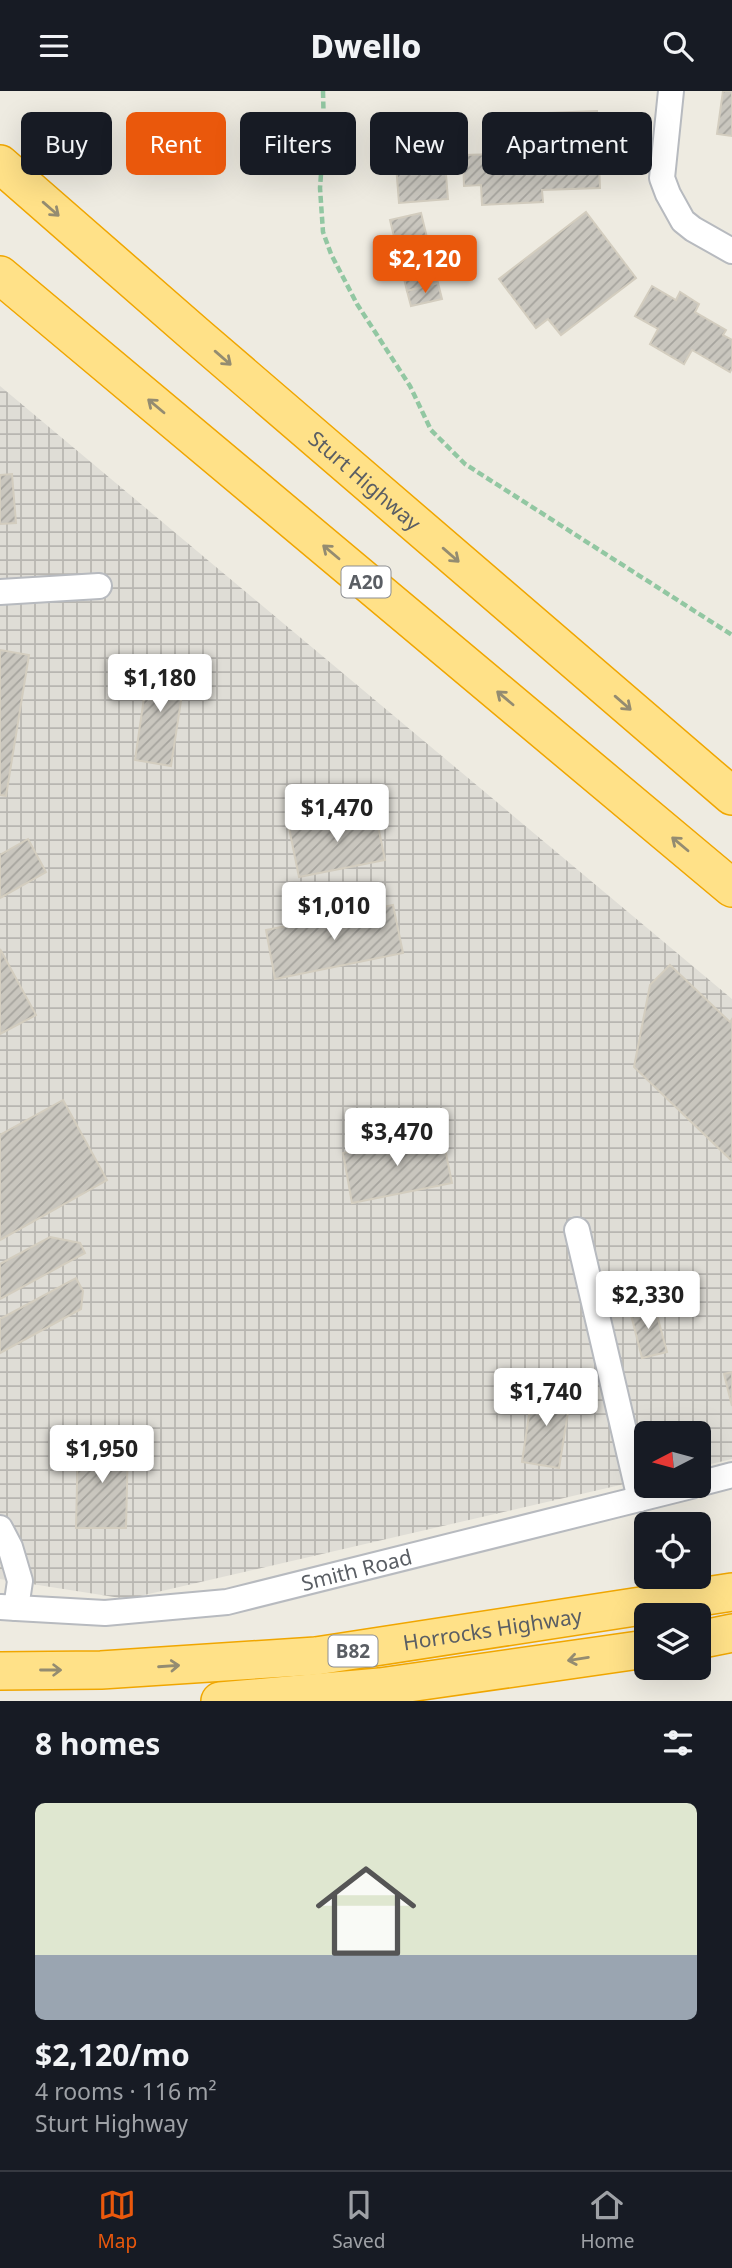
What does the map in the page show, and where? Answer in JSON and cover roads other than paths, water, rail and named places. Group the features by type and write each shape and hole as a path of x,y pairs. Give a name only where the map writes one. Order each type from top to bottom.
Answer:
{"highway":[{"name":"Sturt Highway","path":"0,164 732,796"},
{"name":"A20","path":"0,275 728,886"},
{"path":"699,768 732,787"},
{"name":"Horrocks Highway","path":"0,1671 101,1670 316,1656 732,1593"},
{"path":"711,1637 732,1633"},
{"name":"Horrocks Highway","path":"220,1701 380,1687 634,1651"}],"street":[{"path":"671,91 662,178 668,194 683,221 732,251"},
{"path":"0,592 99,586"},
{"path":"577,1230 640,1499"},
{"path":"711,1481 732,1475"},
{"name":"Smith Road","path":"8,1607 105,1612 227,1602 644,1498"},
{"path":"0,1528 10,1547 20,1581 8,1607"}]}
